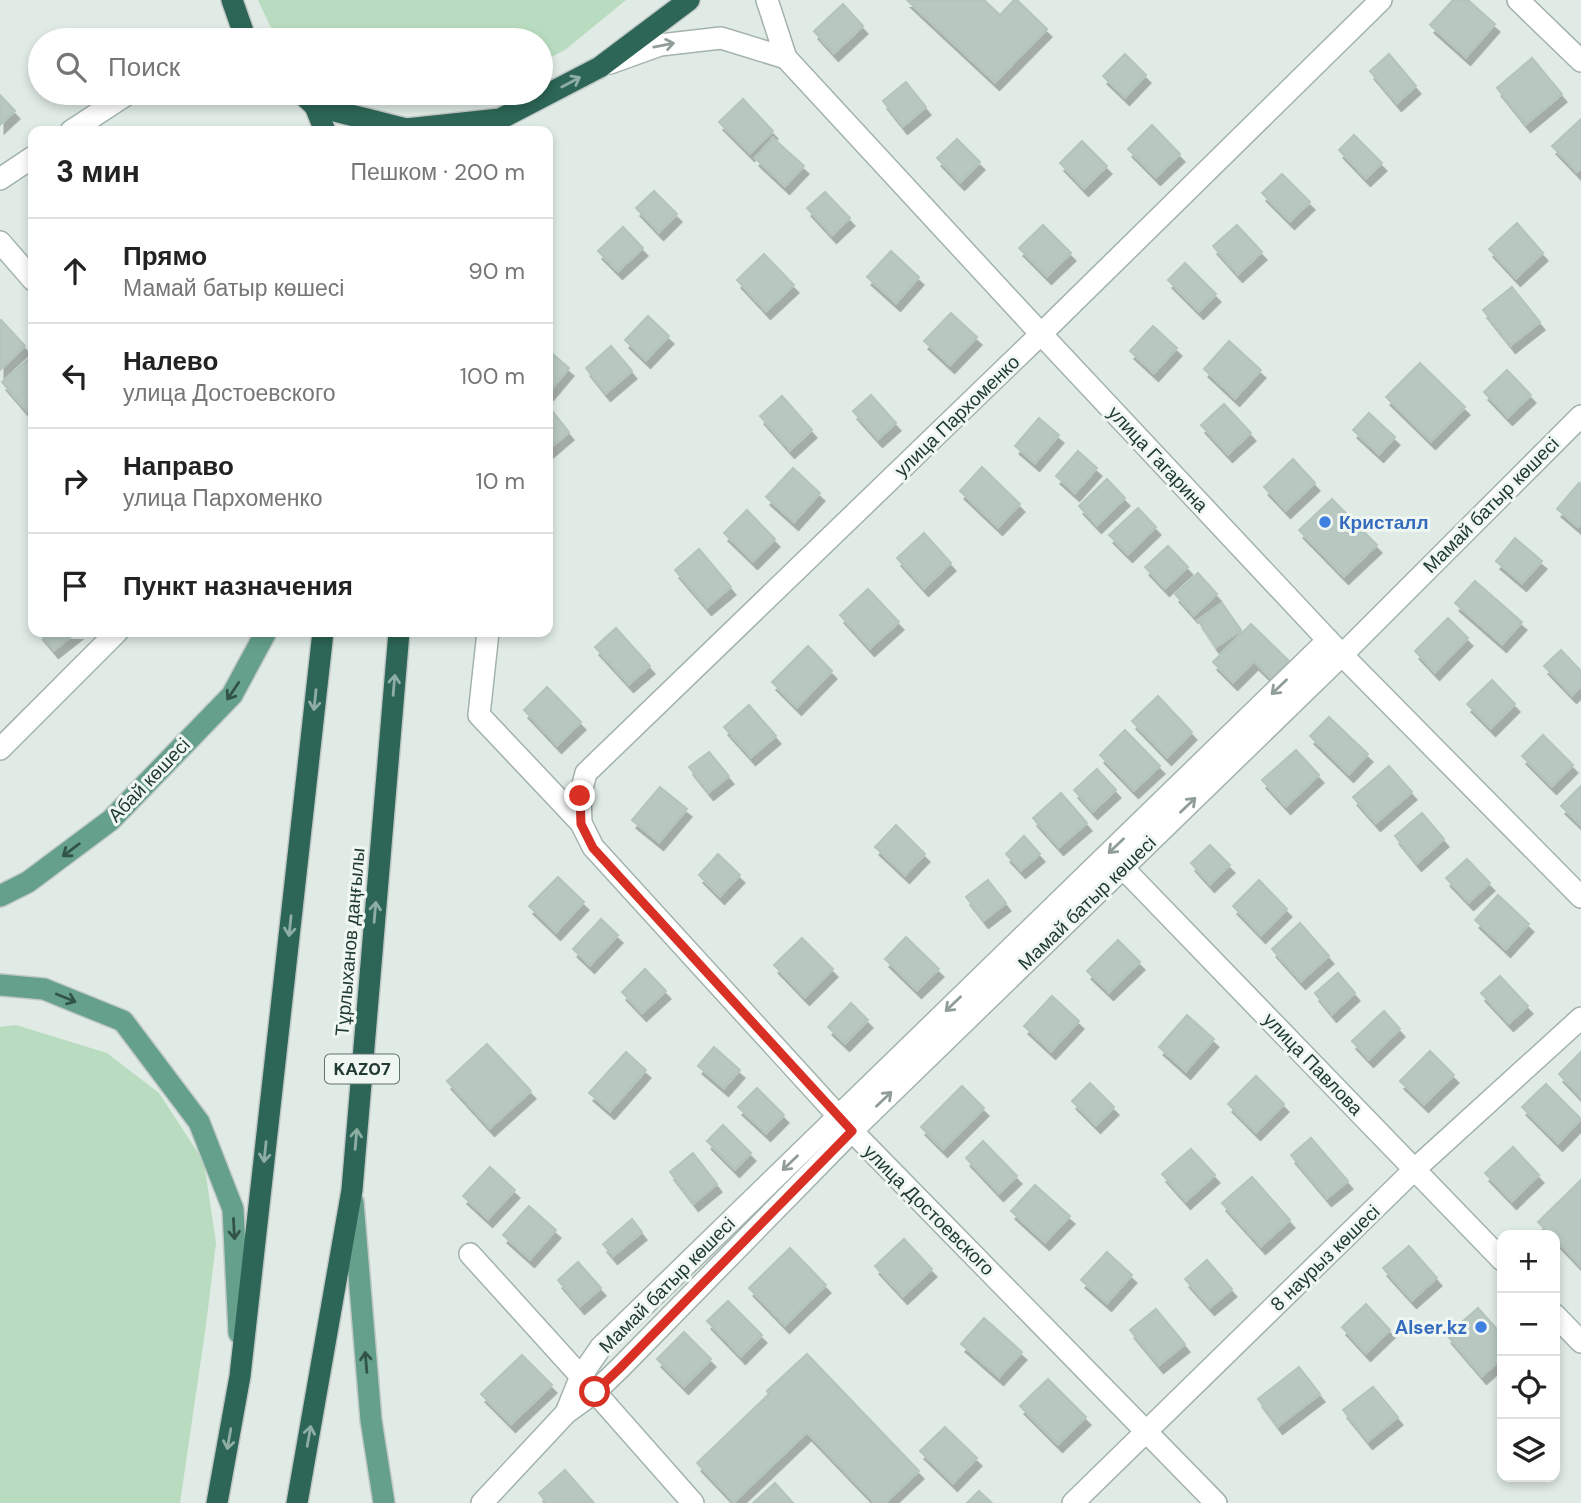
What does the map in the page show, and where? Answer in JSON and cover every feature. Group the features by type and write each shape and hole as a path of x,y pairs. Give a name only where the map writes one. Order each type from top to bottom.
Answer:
{"highway":[{"path":"232,0 242,28"},
{"path":"553,93 600,67 689,0"},
{"path":"311,105 322,126"},
{"path":"328,105 396,126"},
{"path":"474,126 496,125 532,105"},
{"path":"217,1503 240,1376 322,637"},
{"name":"Тұрлыханов даңғылы","path":"298,1503 352,1190 399,637"}],"main road":[{"name":"Абай көшесі","path":"0,896 28,882 111,820 232,695 263,637"},
{"path":"0,985 44,989 123,1021 199,1122 233,1209 240,1376"},
{"path":"352,1190 371,1420 384,1503"}],"street":[{"name":"улица Гагарина","path":"767,0 786,58 1335,647 1581,897"},
{"name":"улица Пархоменко","path":"593,848 581,824 580,796 586,773 1041,334 1381,0"},
{"path":"1518,0 1581,61"},
{"path":"600,67 660,45 721,38 786,58"},
{"path":"80,126 111,105"},
{"path":"0,179 28,160"},
{"path":"0,242 28,273"},
{"name":"Мамай батыр көшесі","path":"482,1503 566,1413 588,1384 620,1368 845,1123 1335,647 1581,416"},
{"path":"0,749 112,637"},
{"path":"487,637 479,715 581,824"},
{"name":"Мамай батыр көшесі","path":"845,1123 1123,868 1335,647"},
{"name":"улица Достоевского","path":"593,848 845,1123 1216,1503"},
{"name":"улица Павлова","path":"1123,868 1497,1255"},
{"name":"8 наурыз көшесі","path":"1073,1503 1415,1169 1581,1017"},
{"path":"470,1254 693,1503"},
{"path":"1560,1320 1581,1342"}],"green space":[{"path":"258,0 626,0 565,50 553,56 553,28 270,26"},
{"path":"16,1025 107,1053 159,1093 204,1162 216,1243 180,1503 0,1503 0,1027"}],"building":[{"path":"907,0 984,0 1000,15 1017,0 1047,29 995,82"},
{"path":"1453,0 1468,0 1495,24 1466,57 1430,25"},
{"path":"843,4 863,26 834,53 814,31"},
{"path":"1125,54 1146,75 1125,97 1103,76"},
{"path":"1389,54 1416,86 1397,103 1370,71"},
{"path":"1532,58 1562,94 1526,124 1497,88"},
{"path":"906,82 926,107 903,126 883,101"},
{"path":"0,95 15,111 0,125"},
{"path":"743,99 773,131 750,153 719,122"},
{"path":"1581,119 1581,169 1577,172 1552,146"},
{"path":"1152,125 1180,154 1156,177 1128,149"},
{"path":"1354,135 1382,163 1366,178 1339,150"},
{"path":"773,138 804,166 785,186 755,158"},
{"path":"957,139 980,162 960,182 937,158"},
{"path":"1082,141 1107,166 1084,188 1060,163"},
{"path":"1282,174 1310,202 1290,221 1262,193"},
{"path":"654,191 677,214 659,232 636,208"},
{"path":"825,192 850,218 832,235 807,208"},
{"path":"1517,223 1543,253 1516,278 1489,249"},
{"path":"1043,225 1071,253 1047,276 1019,248"},
{"path":"1237,225 1262,252 1238,274 1213,246"},
{"path":"623,227 643,248 618,271 598,251"},
{"path":"891,251 919,277 896,303 867,277"},
{"path":"764,254 794,285 766,311 737,280"},
{"path":"1185,263 1216,294 1199,311 1168,280"},
{"path":"1512,287 1540,322 1511,345 1483,310"},
{"path":"951,313 977,337 950,365 924,341"},
{"path":"648,316 669,336 646,360 625,340"},
{"path":"0,321 25,346 0,370"},
{"path":"1153,326 1177,348 1154,373 1130,351"},
{"path":"1229,341 1261,370 1235,398 1204,369"},
{"path":"611,346 632,371 606,393 586,368"},
{"path":"553,354 569,368 553,387"},
{"path":"28,359 27,411 2,382"},
{"path":"1420,363 1465,407 1431,441 1386,397"},
{"path":"1507,370 1531,395 1508,417 1484,392"},
{"path":"871,395 896,423 878,439 853,411"},
{"path":"782,396 812,430 790,450 760,416"},
{"path":"1224,404 1251,433 1228,454 1201,425"},
{"path":"553,412 569,432 553,446"},
{"path":"1369,413 1395,437 1379,454 1353,430"},
{"path":"1039,418 1059,435 1035,463 1015,446"},
{"path":"1078,451 1097,468 1075,493 1056,476"},
{"path":"1293,459 1315,483 1286,510 1264,487"},
{"path":"982,467 1020,504 998,527 960,491"},
{"path":"793,468 820,493 794,522 766,497"},
{"path":"1107,479 1125,498 1097,525 1079,506"},
{"path":"1579,483 1581,524 1578,527 1557,509"},
{"path":"1332,499 1377,545 1344,576 1299,530"},
{"path":"1138,508 1156,527 1128,554 1109,535"},
{"path":"747,510 775,539 753,561 724,533"},
{"path":"924,533 951,563 924,588 897,558"},
{"path":"1515,538 1542,561 1522,583 1496,561"},
{"path":"1168,546 1188,567 1165,588 1145,567"},
{"path":"699,549 731,587 707,607 675,570"},
{"path":"1198,573 1217,594 1194,615 1175,594"},
{"path":"1475,581 1522,622 1502,644 1455,603"},
{"path":"868,589 899,622 870,648 840,615"},
{"path":"1222,603 1241,630 1216,647 1198,620"},
{"path":"1448,618 1468,638 1435,672 1415,651"},
{"path":"1251,624 1289,661 1271,678 1254,661 1233,682 1213,662"},
{"path":"616,628 650,666 629,684 595,647"},
{"path":"43,637 71,637 54,650"},
{"path":"808,646 832,671 797,707 772,682"},
{"path":"1561,650 1581,671 1581,686 1572,695 1544,666"},
{"path":"1492,680 1515,704 1491,728 1467,704"},
{"path":"547,687 581,722 557,745 524,710"},
{"path":"1158,696 1192,732 1167,757 1132,721"},
{"path":"749,705 776,736 751,757 724,727"},
{"path":"1329,717 1368,754 1349,774 1310,736"},
{"path":"1125,730 1160,766 1134,790 1100,755"},
{"path":"1543,735 1573,765 1552,786 1522,756"},
{"path":"1296,750 1319,775 1286,806 1262,780"},
{"path":"709,752 729,776 709,792 689,767"},
{"path":"1389,766 1412,792 1376,823 1353,797"},
{"path":"1097,769 1116,790 1093,811 1074,790"},
{"path":"1581,786 1581,825 1561,806"},
{"path":"660,787 687,809 659,842 632,820"},
{"path":"1061,793 1087,823 1059,847 1033,818"},
{"path":"1422,813 1444,839 1417,863 1395,836"},
{"path":"896,825 925,854 905,875 875,847"},
{"path":"1024,836 1040,854 1021,870 1006,854"},
{"path":"1210,845 1230,865 1210,884 1191,863"},
{"path":"718,854 740,875 720,896 699,875"},
{"path":"1467,859 1490,883 1469,902 1446,878"},
{"path":"558,877 584,902 556,932 529,906"},
{"path":"988,880 1006,903 984,920 966,897"},
{"path":"1259,880 1287,909 1261,935 1233,906"},
{"path":"1498,895 1529,924 1506,949 1475,920"},
{"path":"601,919 618,935 590,965 573,949"},
{"path":"1300,923 1329,956 1301,981 1272,949"},
{"path":"906,937 939,969 917,990 885,959"},
{"path":"802,938 833,969 805,997 774,965"},
{"path":"1118,940 1140,962 1109,992 1087,971"},
{"path":"645,969 666,991 642,1013 622,992"},
{"path":"1338,973 1355,993 1332,1014 1315,993"},
{"path":"1500,976 1528,1006 1509,1023 1481,993"},
{"path":"1052,996 1079,1021 1051,1051 1024,1026"},
{"path":"851,1003 868,1020 845,1043 828,1027"},
{"path":"1384,1011 1400,1029 1369,1059 1352,1041"},
{"path":"1187,1015 1214,1039 1186,1071 1159,1047"},
{"path":"487,1044 531,1091 490,1128 447,1081"},
{"path":"714,1047 740,1070 724,1088 698,1066"},
{"path":"1430,1051 1454,1075 1424,1104 1400,1081"},
{"path":"626,1052 646,1070 610,1111 589,1093"},
{"path":"1581,1052 1581,1097 1559,1074"},
{"path":"1256,1076 1284,1104 1256,1132 1228,1104"},
{"path":"1090,1083 1114,1107 1096,1125 1072,1101"},
{"path":"1546,1084 1581,1119 1558,1143 1522,1107"},
{"path":"962,1086 984,1108 943,1149 921,1127"},
{"path":"757,1088 784,1115 766,1133 738,1107"},
{"path":"723,1125 751,1153 735,1169 707,1141"},
{"path":"1311,1138 1348,1181 1327,1198 1291,1155"},
{"path":"983,1141 1017,1176 999,1193 966,1158"},
{"path":"1513,1147 1539,1175 1512,1201 1485,1173"},
{"path":"1191,1149 1215,1175 1186,1201 1162,1174"},
{"path":"693,1153 717,1184 694,1203 670,1172"},
{"path":"490,1167 515,1190 488,1219 463,1196"},
{"path":"1252,1177 1290,1220 1261,1246 1222,1203"},
{"path":"1581,1180 1581,1266 1560,1244 1560,1230 1546,1230 1538,1222"},
{"path":"1035,1185 1070,1216 1045,1242 1011,1211"},
{"path":"529,1206 556,1230 530,1259 503,1235"},
{"path":"632,1219 642,1232 613,1256 603,1244"},
{"path":"904,1239 932,1269 903,1296 875,1266"},
{"path":"1409,1246 1437,1278 1412,1300 1383,1268"},
{"path":"790,1248 826,1285 785,1325 749,1288"},
{"path":"1107,1252 1132,1275 1107,1303 1081,1280"},
{"path":"1207,1260 1232,1289 1210,1307 1185,1279"},
{"path":"578,1262 601,1288 580,1306 558,1280"},
{"path":"728,1301 762,1335 741,1356 707,1321"},
{"path":"1366,1304 1390,1330 1366,1353 1342,1327"},
{"path":"1478,1308 1497,1329 1497,1362 1482,1376 1447,1335"},
{"path":"1156,1309 1185,1344 1159,1365 1130,1330"},
{"path":"984,1318 1022,1352 999,1377 961,1344"},
{"path":"684,1332 711,1359 684,1386 657,1359"},
{"path":"807,1354 919,1471 885,1503 875,1503 807,1432 734,1502 697,1463"},
{"path":"522,1355 552,1385 511,1424 481,1394"},
{"path":"1299,1367 1320,1394 1278,1426 1258,1399"},
{"path":"1048,1379 1086,1417 1058,1444 1020,1406"},
{"path":"1373,1387 1398,1417 1368,1441 1343,1410"},
{"path":"945,1427 977,1458 953,1483 920,1451"},
{"path":"565,1470 594,1503 547,1503 539,1493"},
{"path":"775,1483 793,1503 753,1503"},
{"path":"979,1491 992,1503 967,1503"}],"place":[{"name":"Кристалл","path":"1325,522"},
{"name":"Alser.kz","path":"1481,1327"}],"route":[{"path":"580,796 581,824 593,848 852,1131 595,1392"}]}
